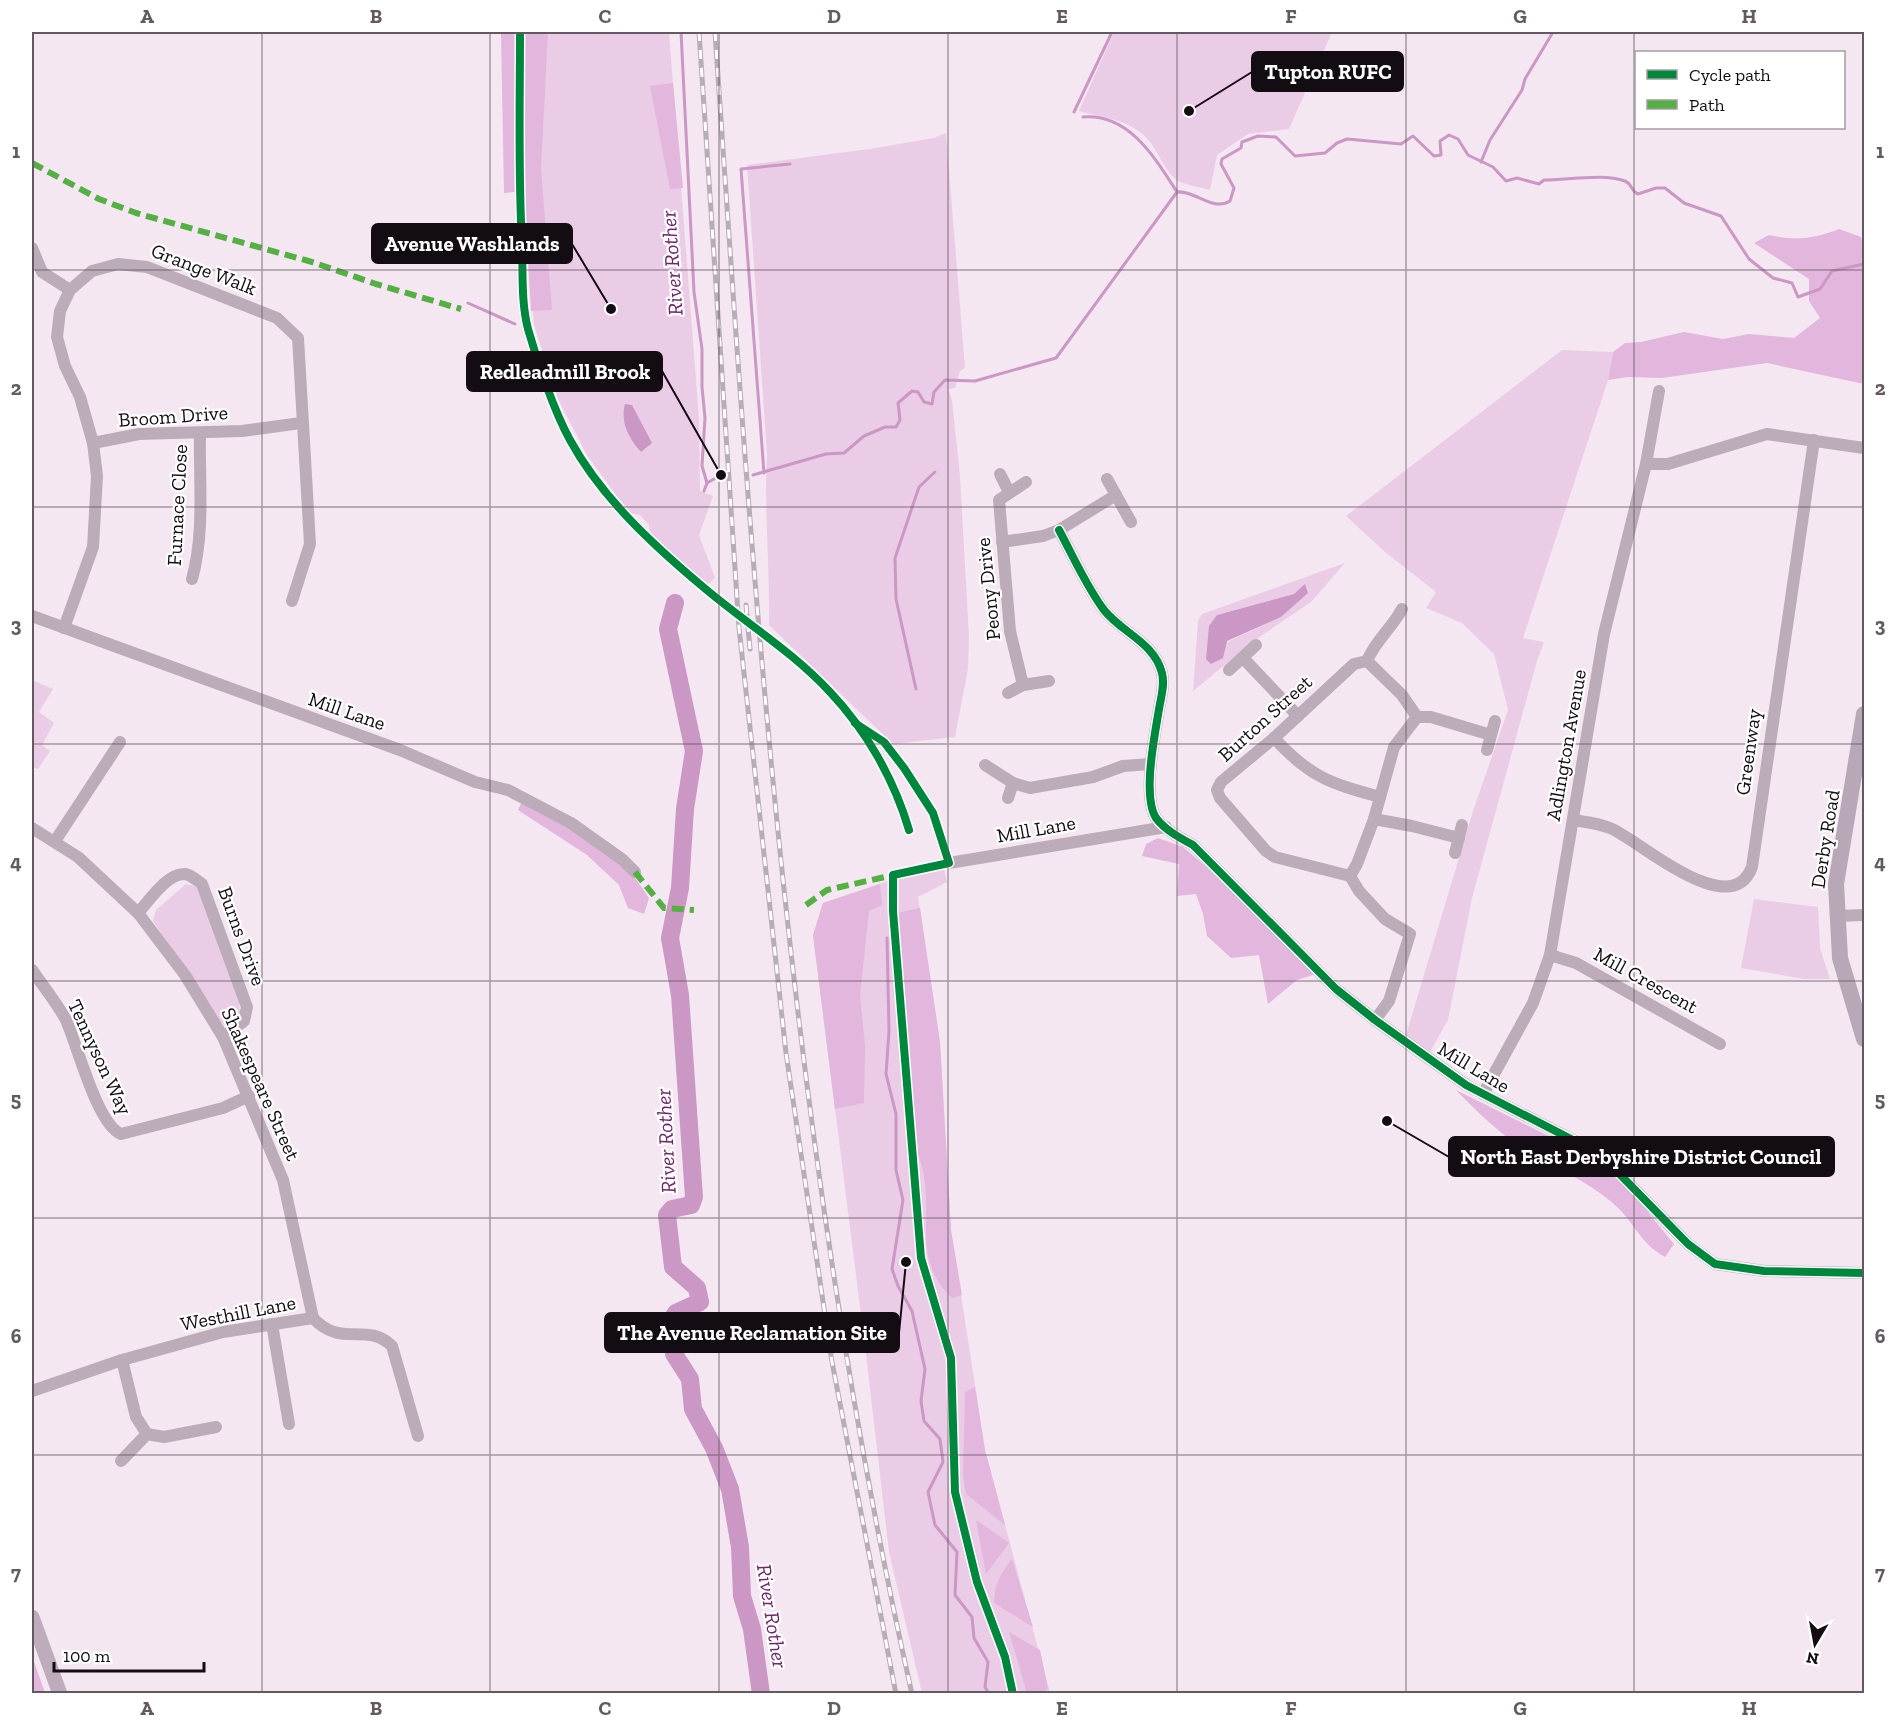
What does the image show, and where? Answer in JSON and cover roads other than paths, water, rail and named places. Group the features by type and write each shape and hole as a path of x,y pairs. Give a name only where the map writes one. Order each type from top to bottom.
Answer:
{"highway":[{"name":"Derby Road","path":"1864,714 1836,884 1840,958 1864,1039"}],"main road":[{"path":"32,1617 60,1694"}],"street":[{"path":"32,248 42,272 70,290 60,311 57,337 65,366 80,397 93,443"},
{"name":"Grange Walk","path":"70,290 92,271 118,264 133,264 147,267 277,318 298,338 301,423 310,544 292,601"},
{"name":"Adlington Avenue","path":"1483,1094 1533,1003 1550,956 1604,633 1646,464 1659,391"},
{"name":"Broom Drive","path":"64,628 93,547 97,476 93,443 139,434 242,431 301,423"},
{"name":"Furnace Close","path":"192,579 196,563 199,523 200,433"},
{"path":"1646,464 1668,464 1767,434 1864,448"},
{"name":"Greenway","path":"1573,820 1610,828 1682,874 1703,882 1724,885 1743,882 1749,876 1814,440"},
{"path":"1000,474 1009,492 1026,482"},
{"path":"1107,479 1131,522"},
{"name":"Peony Drive","path":"1009,492 999,500 1002,542 1010,631 1023,685"},
{"path":"1002,542 1042,536 1059,530 1116,495"},
{"name":"Mill Lane","path":"1059,530 1104,610 1156,657 1162,674 1163,689 1151,764 1152,807 1156,817 1166,827 1193,845 1336,988 1407,1045 1483,1094 1600,1154 1688,1244 1715,1264 1764,1270 1864,1273"},
{"name":"Burton Street","path":"1350,876 1275,857 1266,851 1220,798 1217,790 1221,782 1274,738 1354,664 1367,661 1372,648 1392,627 1402,609"},
{"name":"Mill Lane","path":"32,616 400,750 475,782 508,790 571,823 623,860 635,872"},
{"path":"1229,670 1256,645"},
{"path":"1243,658 1298,716"},
{"path":"1367,661 1402,695 1417,717"},
{"path":"1008,693 1023,685 1049,681"},
{"path":"1417,717 1431,717 1491,735"},
{"path":"1375,1020 1389,1001 1410,934 1384,919 1359,891 1350,876 1358,864 1374,819 1394,747 1417,717"},
{"path":"1486,750 1495,722"},
{"path":"1274,738 1310,773 1338,785 1380,797"},
{"path":"55,841 120,742"},
{"path":"985,765 1012,783 1030,788 1093,777 1123,765 1151,764"},
{"path":"1008,798 1012,783"},
{"path":"1374,819 1459,838"},
{"path":"1455,853 1462,825"},
{"name":"Mill Lane","path":"949,863 1166,827"},
{"name":"Shakespeare Street","path":"32,828 78,857 138,913 185,975 224,1037 284,1180 313,1318"},
{"name":"Burns Drive","path":"138,913 163,886 178,875 188,874 202,884 247,1007 244,1021 224,1037"},
{"path":"1837,916 1864,915"},
{"name":"Mill Crescent","path":"1550,956 1576,963 1720,1044"},
{"name":"Tennyson Way","path":"32,970 65,1018 101,1114 112,1130 121,1134 223,1108 249,1096"},
{"name":"Westhill Lane","path":"32,1391 122,1360 223,1332 313,1318 324,1330 339,1335 366,1334 382,1337 392,1346 418,1436"},
{"path":"273,1324 289,1424"},
{"path":"122,1360 135,1417 147,1434 164,1437 216,1427"},
{"path":"121,1461 147,1434"}],"waterway":[{"name":"River Rother","path":"681,32 694,292 702,349 705,418 702,466 707,483 704,491"},
{"path":"1074,112 1112,32"},
{"path":"1481,162 1490,140 1522,90 1525,79 1553,32"},
{"path":"1083,117 1114,122 1127,130 1150,152 1177,192"},
{"path":"753,475 826,454 844,453 864,436 885,427 896,427 900,420 898,403 912,391 918,392 924,402 932,404 934,392 945,380 975,381 1056,358 1177,192 1184,192 1217,204 1230,201 1234,188 1221,164 1222,159 1241,148 1242,142 1258,136 1276,137 1295,156 1325,153 1337,143 1347,139 1401,144 1413,136 1434,156 1441,155 1440,141 1449,135 1458,139 1468,155 1493,167 1506,181 1517,178 1539,184 1544,180 1607,177 1625,181 1638,194 1656,188 1665,188 1684,203 1721,216 1749,259 1773,278 1792,283 1798,297 1820,289 1832,271 1864,264"},
{"path":"764,473 741,169 790,164"},
{"path":"468,303 515,324"},
{"path":"916,689 896,599 895,558 919,487 935,472"},
{"path":"707,483 721,475"},
{"name":"River Rother","path":"675,603 668,629 694,751 685,809 680,888 670,938 680,995 694,1197 691,1205 672,1209 667,1215 673,1267 697,1288 700,1302 676,1313 672,1319 677,1334 674,1354 690,1379 693,1409 714,1448 730,1489 740,1547 742,1596 752,1629 761,1694"},
{"path":"887,938 889,1031 886,1074 896,1114 896,1170 903,1200 892,1269 898,1286 912,1311 925,1369 921,1401 924,1421 940,1439 943,1462 928,1492 935,1525 957,1552 955,1595 972,1617 974,1638 988,1662 985,1687 989,1694"}],"railway":[{"path":"699,32 739,628 786,1053 832,1362 896,1694"},
{"path":"715,32 762,658 782,867 806,1075 835,1282 870,1489 912,1694"},
{"path":"746,605 750,649"}],"place":[{"name":"Tupton RUFC","path":"1189,111"},
{"name":"Avenue Washlands","path":"611,309"},
{"name":"Redleadmill Brook","path":"721,475"},
{"name":"North East Derbyshire District Council","path":"1387,1121"},
{"name":"The Avenue Reclamation Site","path":"906,1262"}]}
